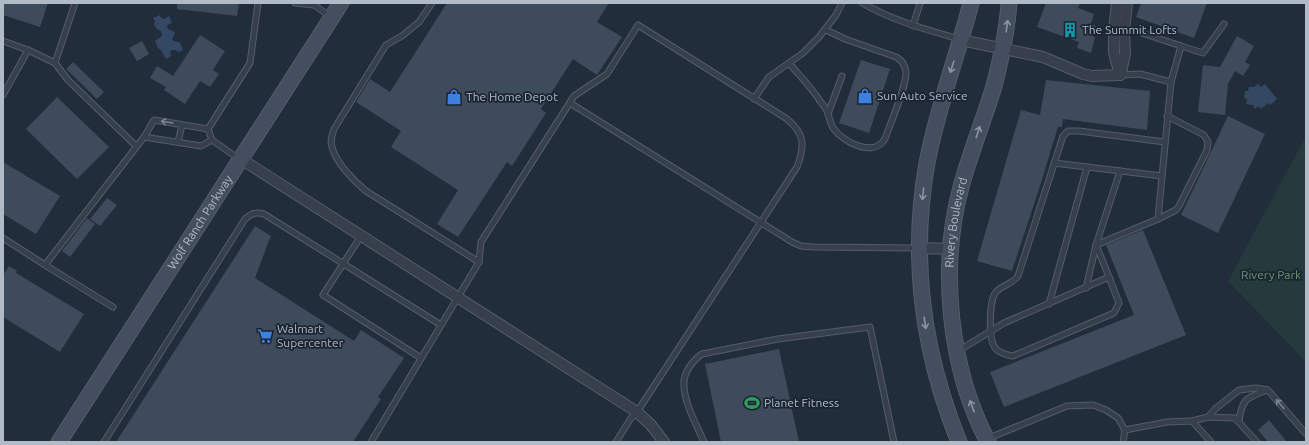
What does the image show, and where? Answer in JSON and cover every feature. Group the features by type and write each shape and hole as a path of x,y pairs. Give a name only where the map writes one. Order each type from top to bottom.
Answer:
{"street":[{"name":"Wolf Ranch Parkway","path":"59,442 341,3"},
{"path":"959,442 937,379 927,336 921,287 920,248 923,196 927,164 945,90 971,3"},
{"name":"Rivery Boulevard","path":"985,441 967,392 957,352 951,303 953,228 960,188 993,88 1003,49 1010,3"},
{"path":"1117,3 1114,30 1114,53 1120,75"},
{"path":"1120,75 1125,53 1124,32 1127,3"},
{"path":"961,40 1043,57 1083,74 1092,76 1120,75"},
{"path":"240,159 637,412 651,425 664,442"},
{"path":"920,248 952,249"}],"lane":[{"path":"54,63 75,3"},
{"path":"208,129 250,62 258,3"},
{"path":"295,3 314,5 332,17"},
{"path":"432,3 419,22 402,36 386,45 334,129 331,138 332,147 344,168 356,183 366,191 480,262"},
{"path":"754,99 769,77 802,53 826,30 842,3"},
{"path":"862,3 882,15 961,40"},
{"path":"913,26 920,3"},
{"path":"1142,33 1203,53 1224,24"},
{"path":"371,442 480,262 481,242 574,96 607,74 638,25 793,124 802,137 802,149 797,167 616,442"},
{"path":"789,63 820,100 828,114 834,130 858,146 864,148 876,147 880,145 885,139 904,86 906,74 904,66 899,58 844,39 826,30"},
{"path":"3,41 28,50 54,63 68,80 136,146"},
{"path":"1158,218 1171,82 1181,46"},
{"path":"3,95 28,50"},
{"path":"1120,75 1140,74 1171,82"},
{"path":"828,114 842,76"},
{"path":"570,103 782,237 801,246 839,248 920,248"},
{"path":"1096,245 1176,210 1179,206 1207,150 1208,142 1204,135 1167,116"},
{"path":"45,265 144,137 154,120 208,129"},
{"path":"178,142 182,125"},
{"path":"208,129 212,140 240,159"},
{"path":"1096,245 1119,304 1114,313 1013,356 996,349 990,332 993,298 996,292 1016,280 1018,276 1062,136 1068,131 1079,131 1165,142"},
{"path":"144,137 201,146 212,140"},
{"path":"1054,163 1162,176"},
{"path":"1049,304 1087,167"},
{"path":"1086,288 1096,245 1120,171"},
{"path":"104,442 245,219 256,212 264,214 441,325"},
{"path":"361,236 323,295 421,358"},
{"path":"3,238 114,307"},
{"path":"957,352 1004,323 1109,277"},
{"path":"704,442 688,403 684,385 687,371 696,358 702,354 778,339 870,326 894,442"},
{"path":"1208,417 1215,409 1239,390 1256,388 1268,390 1306,434"},
{"path":"1239,421 1242,405 1250,397 1268,390"},
{"path":"985,441 1067,406 1093,405 1106,410 1118,418 1125,430 1122,442"},
{"path":"1125,430 1167,422 1192,421 1208,417 1230,417 1239,421 1257,442"},
{"path":"1192,421 1211,442"}],"green space":[{"name":"Rivery Park","path":"1306,136 1306,362 1228,281"}],"water":[{"path":"160,15 161,18 164,19 169,16 172,23 167,25 168,29 175,32 172,40 180,43 183,50 178,52 176,50 172,50 170,52 171,56 166,59 155,41 162,36 161,31 154,25 155,21 153,18"},
{"path":"1258,84 1261,87 1265,84 1277,99 1270,105 1268,103 1261,109 1258,106 1255,109 1253,105 1246,104 1247,99 1244,98 1245,91 1248,91 1249,87 1254,87"}],"building":[{"path":"3,3 48,3 40,27 3,15"},
{"path":"177,3 239,3 237,16 177,9"},
{"name":"The Home Depot","path":"447,3 609,3 597,22 622,37 597,75 573,59 541,109 546,113 512,166 507,162 458,237 437,224 458,190 391,147 401,131 356,102 370,79 390,92"},
{"name":"The Summit Lofts","path":"1046,3 1080,3 1078,8 1094,14 1091,24 1096,26 1092,36 1095,37 1091,53 1077,48 1079,42 1037,27"},
{"path":"1141,3 1207,3 1194,38 1136,17"},
{"path":"200,35 225,51 213,70 219,74 210,87 200,81 185,104 164,90 166,87 150,78 157,66 173,76"},
{"path":"1237,36 1254,46 1245,62 1250,65 1243,76 1235,71 1228,84 1225,115 1198,112 1203,65 1220,67"},
{"path":"142,41 149,54 137,61 129,48"},
{"name":"Sun Auto Service","path":"861,60 890,69 869,133 839,123"},
{"path":"73,62 104,92 97,99 66,69"},
{"path":"1046,80 1150,91 1147,130 1063,119 1062,127 1058,127 1012,271 977,261 1021,110 1040,115"},
{"path":"57,97 109,147 77,179 26,129"},
{"path":"1228,116 1265,134 1218,233 1181,215"},
{"path":"3,162 60,196 36,234 3,214"},
{"path":"107,198 117,205 100,226 90,219"},
{"path":"87,218 95,224 70,257 62,251"},
{"name":"Walmart Supercenter","path":"255,226 271,236 255,278 354,341 361,330 404,358 378,397 381,399 353,442 116,442"},
{"path":"1143,230 1186,335 1004,407 990,372 1134,315 1106,245"},
{"path":"9,266 17,271 16,273 84,314 60,352 3,317 3,275"},
{"name":"Planet Fitness","path":"779,349 799,442 721,442 705,364"},
{"path":"1269,420 1287,442 1268,442 1258,430"}],"place":[{"name":"The Summit Lofts","path":"1070,30"},
{"name":"Sun Auto Service","path":"865,96"},
{"name":"The Home Depot","path":"454,97"},
{"name":"Walmart Supercenter","path":"265,336"},
{"name":"Planet Fitness","path":"752,403"}]}
